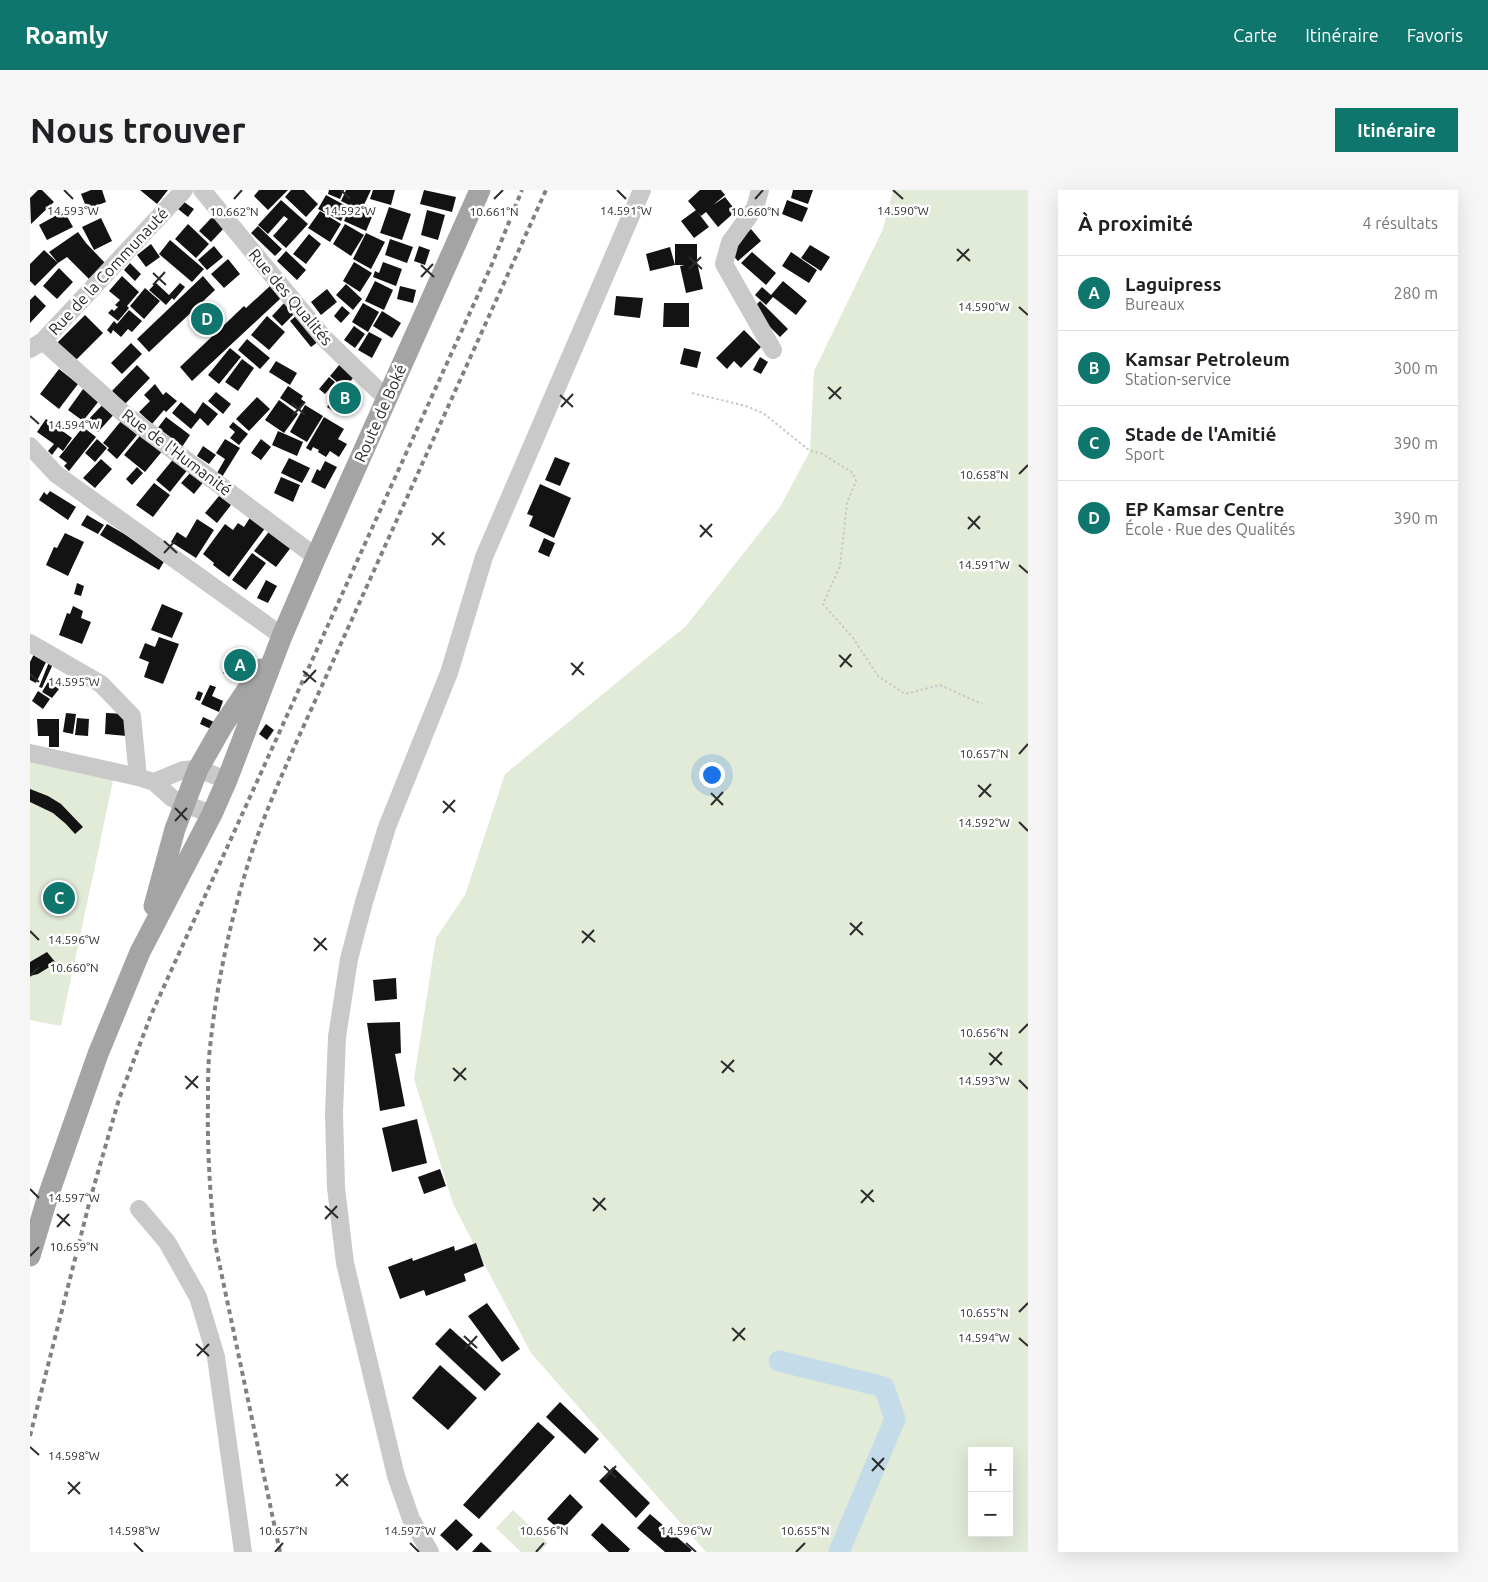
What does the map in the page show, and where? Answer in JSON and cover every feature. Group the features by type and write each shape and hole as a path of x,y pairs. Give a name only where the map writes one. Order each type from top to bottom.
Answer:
{"main road":[{"name":"Route de Boké","path":"282,636 386,398 480,190"},
{"path":"140,952 184,804 198,769 222,727 282,636"},
{"path":"30,1256 47,1199 98,1054 140,952 212,814 227,780 282,636"}],"street":[{"name":"Rue de la Communauté","path":"36,345 184,190"},
{"name":"Rue des Qualités","path":"202,190 324,338 386,398"},
{"path":"430,1552 411,1520 396,1476 345,1263 336,1188 334,1114 337,1037 349,959 387,827 449,673 484,557 642,190"},
{"path":"760,190 755,208 730,242 724,264 773,350"},
{"name":"Rue de l'Humanité","path":"36,345 122,412 316,557"},
{"path":"30,446 56,474 282,636"},
{"path":"30,643 101,684 132,716 146,779"},
{"path":"30,753 146,779 172,798 212,814"},
{"path":"146,779 183,770 198,769 227,780"},
{"path":"139,1209 167,1242 198,1297 216,1357 243,1552"}],"path":[{"path":"692,393 746,406 763,413 810,451 821,453 853,473 856,481 847,503 840,566 823,604 853,638 878,676 904,694 940,685 982,704"}],"green space":[{"path":"893,190 1028,190 1028,1552 706,1552 531,1353 453,1204 414,1079 436,938 465,895 505,774 686,626 780,507 810,451 814,371 883,229"},
{"path":"30,758 114,776 61,1026 30,1020"},
{"path":"513,1510 548,1543 540,1552 521,1552 496,1528"}],"building":[{"path":"38,190 42,190 54,202 31,224 30,198"},
{"path":"91,190 102,190 106,202 87,209 81,194"},
{"path":"140,190 168,190 157,204"},
{"path":"259,190 288,190 268,210 254,196"},
{"path":"291,190 304,190 318,204 306,217 285,197"},
{"path":"329,190 344,190 340,199 328,194"},
{"path":"346,190 371,190 361,211 341,201"},
{"path":"373,190 395,190 391,205 370,199"},
{"path":"424,190 456,197 452,212 420,204"},
{"path":"700,190 721,190 725,195 713,205 725,197 736,211 718,227 706,212 701,216 688,201"},
{"path":"793,190 813,190 808,204 791,198"},
{"path":"326,195 348,207 341,221 318,209"},
{"path":"281,200 308,224 286,248 273,236 288,219 284,216 268,234 258,225"},
{"path":"787,200 808,208 802,222 782,214"},
{"path":"184,202 194,209 188,217 178,209"},
{"path":"350,207 372,217 366,231 344,221"},
{"path":"389,207 411,214 402,240 380,233"},
{"path":"427,210 445,215 438,240 421,235"},
{"path":"696,210 709,227 694,238 681,221"},
{"path":"64,211 73,227 47,240 39,225"},
{"path":"320,211 341,224 330,242 308,228"},
{"path":"213,216 225,227 211,242 199,231"},
{"path":"101,218 112,241 94,250 82,227"},
{"path":"188,224 209,244 196,258 175,239"},
{"path":"345,224 364,235 351,256 333,244"},
{"path":"258,226 282,249 275,256 251,233"},
{"path":"751,229 761,241 738,261 728,250"},
{"path":"78,232 105,263 89,279 67,257 58,263 49,252"},
{"path":"366,233 385,242 371,269 353,259"},
{"path":"309,234 321,244 306,264 293,254"},
{"path":"390,239 413,247 407,263 385,255"},
{"path":"170,240 204,269 192,282 159,254"},
{"path":"151,244 160,257 146,267 137,255"},
{"path":"675,244 697,244 697,262 703,289 686,293 680,266 685,265 675,265"},
{"path":"810,245 830,257 821,271 801,258"},
{"path":"214,246 223,257 207,270 198,260"},
{"path":"419,246 430,250 425,265 414,261"},
{"path":"670,247 675,265 650,271 646,254"},
{"path":"44,250 58,263 35,286 30,281 30,264"},
{"path":"286,251 306,270 297,280 277,261"},
{"path":"752,252 776,273 766,285 741,263"},
{"path":"791,252 817,270 809,283 782,266"},
{"path":"228,259 240,274 224,288 211,274"},
{"path":"354,262 372,273 360,292 343,281"},
{"path":"383,262 402,269 396,286 373,277 375,271 379,273"},
{"path":"130,263 141,274 135,281 124,270"},
{"path":"59,268 73,282 57,299 43,286"},
{"path":"122,276 139,292 127,306 129,308 118,321 108,313 118,307 115,305 120,300 109,291"},
{"path":"203,276 215,290 149,352 137,339"},
{"path":"375,281 393,290 384,310 365,301"},
{"path":"783,281 807,301 796,315 773,297 766,305 755,295 762,287 771,295"},
{"path":"156,283 169,295 180,283 185,287 174,300 172,298 166,305 149,290"},
{"path":"346,284 362,299 353,310 336,295"},
{"path":"270,286 281,298 192,381 180,367 244,306 246,308"},
{"path":"400,286 416,290 413,303 397,299"},
{"path":"145,288 160,301 144,319 130,306"},
{"path":"327,289 337,302 321,315 311,302"},
{"path":"35,295 46,306 30,323 30,300"},
{"path":"616,296 643,298 640,318 614,315"},
{"path":"286,301 297,311 282,326 272,316"},
{"path":"760,301 788,329 780,337 752,309"},
{"path":"363,303 379,312 368,332 352,322"},
{"path":"664,303 689,303 689,327 663,327"},
{"path":"342,306 350,313 341,323 334,316"},
{"path":"129,310 142,321 132,332 128,329 121,337 113,330 111,334 107,330 114,321 117,324"},
{"path":"382,311 401,323 392,338 373,326"},
{"path":"85,315 103,333 73,363 55,345"},
{"path":"297,315 319,341 311,347 290,321"},
{"path":"267,316 285,332 269,350 251,335"},
{"path":"354,326 365,334 355,348 344,340"},
{"path":"744,330 761,347 741,368 734,361 727,369 716,358"},
{"path":"369,332 382,339 372,358 358,350"},
{"path":"247,339 270,358 260,369 238,350"},
{"path":"131,343 142,354 122,374 111,363"},
{"path":"230,348 241,357 219,384 208,375"},
{"path":"684,348 701,352 697,368 680,364"},
{"path":"760,357 768,362 761,374 753,370"},
{"path":"242,359 254,368 238,391 225,382"},
{"path":"276,361 297,373 290,385 269,372"},
{"path":"340,364 354,377 344,388 330,376"},
{"path":"137,365 150,378 125,404 112,391"},
{"path":"59,369 78,384 59,409 40,394"},
{"path":"329,377 335,382 325,394 319,389"},
{"path":"155,384 163,395 166,392 177,401 166,412 164,410 152,424 139,412 150,401 144,395"},
{"path":"86,385 102,397 83,421 68,410"},
{"path":"288,386 303,396 301,399 305,402 299,411 280,398"},
{"path":"348,388 358,390 355,404 345,402"},
{"path":"216,392 231,404 223,414 208,401"},
{"path":"257,397 270,409 249,431 236,419"},
{"path":"333,398 346,406 339,415 327,407"},
{"path":"279,400 298,414 284,433 265,420"},
{"path":"106,401 117,411 98,432 87,421"},
{"path":"181,402 195,414 203,402 218,414 208,426 200,418 191,429 172,413"},
{"path":"305,405 323,416 307,442 290,432"},
{"path":"166,417 190,435 182,447 157,429"},
{"path":"324,417 344,429 338,439 347,444 339,457 330,451 326,457 313,447 311,451 306,448"},
{"path":"46,419 72,438 63,451 58,447 52,455 48,451 54,444 37,432"},
{"path":"121,421 137,435 117,459 107,450 109,448 103,443"},
{"path":"233,422 248,434 239,445 230,438 235,432 229,427"},
{"path":"83,427 96,437 69,471 64,466 67,463 59,457"},
{"path":"278,431 303,442 297,456 272,445"},
{"path":"143,432 164,449 145,472 124,455"},
{"path":"97,439 107,448 95,462 85,453"},
{"path":"225,439 240,448 222,477 217,473 225,459 216,453"},
{"path":"261,439 271,447 261,460 251,453"},
{"path":"203,446 216,455 209,464 197,456"},
{"path":"175,457 189,468 170,492 156,480"},
{"path":"555,457 570,463 560,486 545,480"},
{"path":"289,458 310,468 302,483 281,473"},
{"path":"101,459 112,469 95,488 83,478"},
{"path":"325,461 337,467 325,489 311,482 317,469 320,471"},
{"path":"137,467 143,473 132,485 126,479"},
{"path":"191,472 205,480 194,494 181,483"},
{"path":"281,477 300,485 293,502 274,493"},
{"path":"154,483 170,495 153,517 136,505"},
{"path":"540,484 571,498 554,538 529,526 533,516 527,514"},
{"path":"50,491 76,507 68,520 39,500 44,492 47,495"},
{"path":"219,496 231,505 217,523 205,513"},
{"path":"87,515 104,525 98,534 81,525"},
{"path":"251,516 266,527 229,577 213,565 214,563 203,554 225,524 233,530 238,523 244,527"},
{"path":"197,519 214,530 196,558 171,542 177,532 186,538"},
{"path":"107,524 166,558 159,570 100,535"},
{"path":"271,529 292,546 276,567 254,551"},
{"path":"65,533 84,542 68,576 46,565 54,547 57,548"},
{"path":"544,538 555,543 549,557 538,552"},
{"path":"252,553 266,563 246,590 232,580"},
{"path":"266,580 277,586 268,603 257,598"},
{"path":"77,583 84,586 81,596 74,594"},
{"path":"162,604 183,613 172,638 151,630"},
{"path":"73,606 83,611 81,618 91,622 82,644 59,635 67,613 70,614"},
{"path":"159,637 179,644 163,684 144,677 149,662 139,658 145,643 155,647"},
{"path":"237,647 256,657 243,683 223,673"},
{"path":"34,654 47,660 36,683 30,680 30,662"},
{"path":"49,662 53,664 42,688 39,687"},
{"path":"48,682 59,689 52,698 42,692"},
{"path":"210,685 216,687 212,696 223,701 219,712 201,704"},
{"path":"38,691 50,699 43,709 32,701"},
{"path":"198,691 203,693 200,701 195,699"},
{"path":"66,713 76,714 73,734 63,732"},
{"path":"106,713 126,714 127,736 105,734"},
{"path":"203,717 214,722 211,729 200,724"},
{"path":"77,718 89,719 88,736 75,735"},
{"path":"37,719 59,719 59,747 49,747 49,736 38,736"},
{"path":"266,724 274,730 267,740 259,734"},
{"path":"30,789 48,796 61,804 83,827 75,834 53,813 30,802"},
{"path":"47,952 56,963 38,974 30,976 30,962"},
{"path":"396,978 397,999 375,1001 373,980"},
{"path":"400,1022 401,1053 395,1054 405,1106 380,1111 367,1023"},
{"path":"417,1119 427,1163 392,1172 382,1128"},
{"path":"440,1169 446,1186 424,1194 418,1177"},
{"path":"476,1243 484,1266 464,1274 466,1281 426,1296 424,1290 400,1299 388,1267 412,1258 413,1261 454,1246 455,1251"},
{"path":"487,1303 520,1349 502,1362 468,1316"},
{"path":"450,1328 501,1374 485,1391 435,1344"},
{"path":"440,1365 477,1398 448,1430 412,1398"},
{"path":"560,1402 599,1439 585,1454 546,1417"},
{"path":"538,1422 555,1437 479,1519 463,1505"},
{"path":"613,1467 650,1503 636,1518 599,1481"},
{"path":"570,1494 583,1507 561,1531 547,1519"},
{"path":"650,1514 692,1550 690,1552 665,1552 637,1528"},
{"path":"456,1519 473,1535 457,1551 440,1535"},
{"path":"602,1523 630,1549 628,1552 609,1552 591,1535"},
{"path":"481,1542 492,1552 472,1552"}],"waterway":[{"path":"779,1361 884,1387 895,1419 839,1552"}],"railway":[{"path":"30,1436 90,1200 119,1099 151,1015 492,264 522,190"},
{"path":"280,1552 215,1243 213,1225 208,1153 208,1068 222,965 245,874 275,791 546,190"}],"place":[{"name":"EP Kamsar Centre","path":"207,319"},
{"name":"Kamsar Petroleum","path":"345,398"},
{"name":"Laguipress","path":"240,665"},
{"name":"Stade de l'Amitié","path":"59,898"}]}
